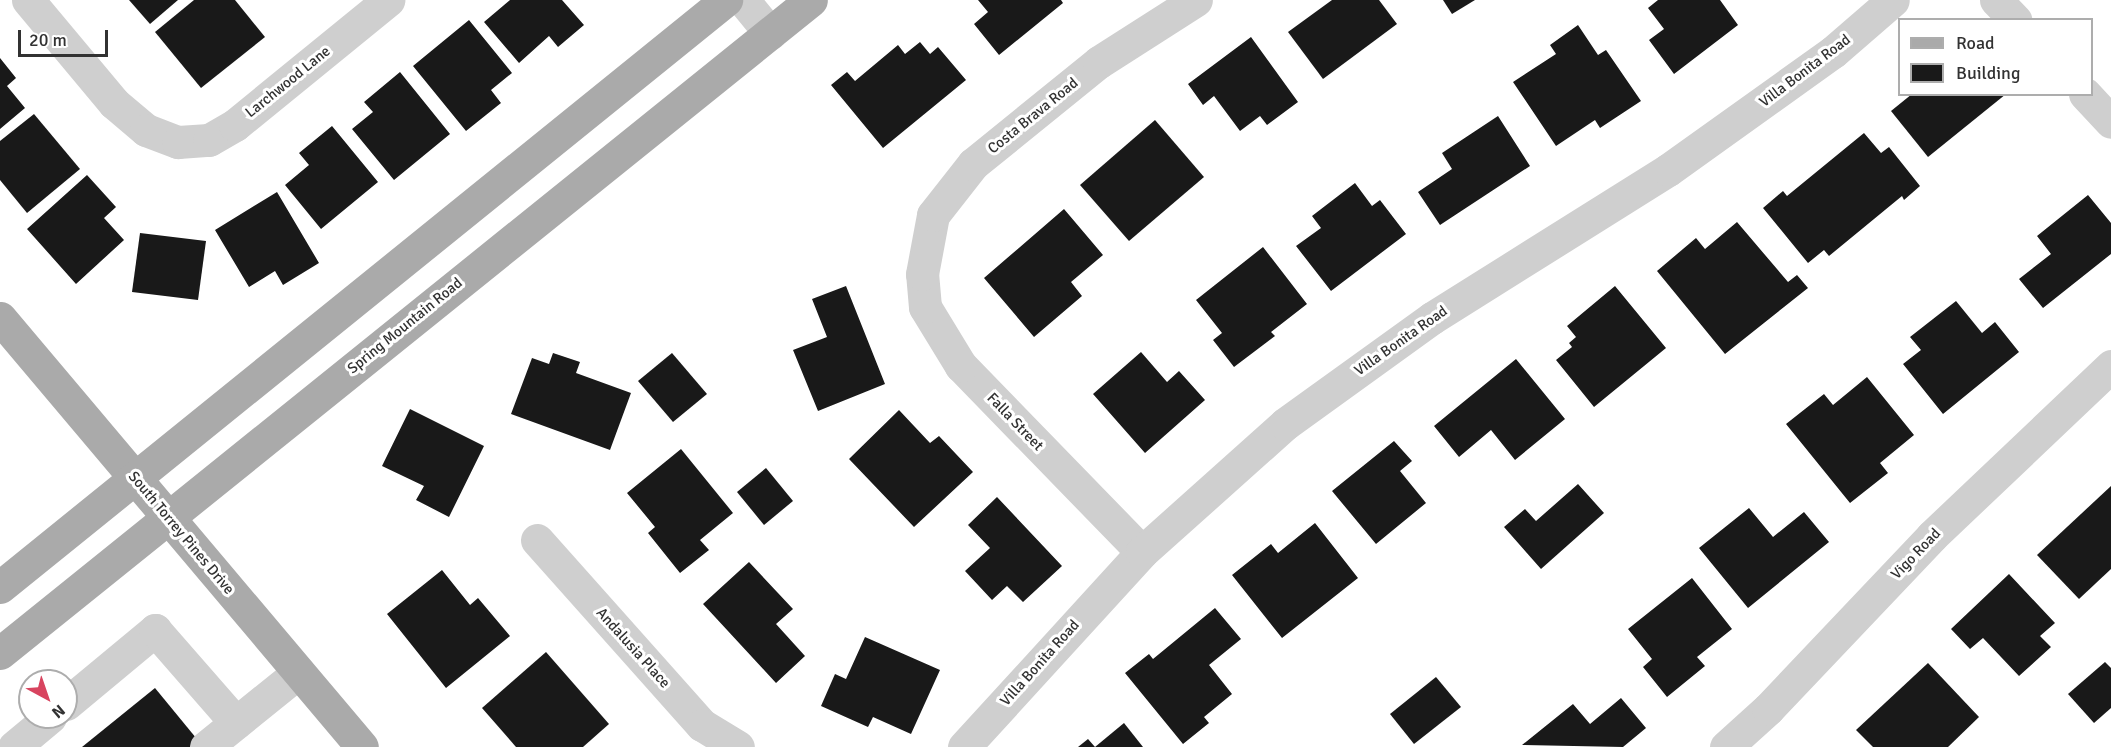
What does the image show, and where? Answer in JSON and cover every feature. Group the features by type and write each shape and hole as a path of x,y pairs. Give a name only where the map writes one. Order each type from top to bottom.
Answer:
{"main road":[{"path":"0,587 726,0"},
{"name":"Spring Mountain Road","path":"0,653 811,0"},
{"name":"South Torrey Pines Drive","path":"0,318 362,747"}],"street":[{"name":"Larchwood Lane","path":"28,0 114,103 147,130 178,142 209,140 236,125 388,0"},
{"path":"743,0 770,33"},
{"name":"Costa Brava Road","path":"922,274 933,215 973,164 1100,62 1196,0"},
{"name":"Villa Bonita Road","path":"964,747 1142,552 1285,424 1432,318 1668,170 1833,52 1893,0"},
{"path":"1996,0 2012,18"},
{"path":"2087,96 2111,122"},
{"name":"Falla Street","path":"922,274 925,308 961,366 1142,552"},
{"name":"Vigo Road","path":"1726,747 1768,709 1932,536 2111,366"},
{"name":"Andalusia Place","path":"537,540 702,725 738,747"},
{"path":"78,694 155,630 236,723"},
{"path":"206,747 299,672"},
{"path":"14,747 36,729"}],"building":[{"path":"129,0 178,0 150,24"},
{"path":"194,0 235,0 265,37 201,88 155,32"},
{"path":"510,0 562,0 584,25 558,47 549,36 519,63 484,22"},
{"path":"978,0 1061,0 1063,3 999,55 974,24 988,12"},
{"path":"1332,0 1379,0 1397,24 1323,79 1288,32"},
{"path":"1443,0 1475,0 1452,14"},
{"path":"1658,0 1720,0 1738,25 1674,74 1649,40 1664,29 1648,8"},
{"path":"469,20 512,73 491,90 501,103 466,131 413,66"},
{"path":"1578,25 1598,55 1606,50 1641,101 1600,128 1595,120 1556,146 1513,82 1556,54 1550,45"},
{"path":"1251,37 1298,102 1267,125 1260,116 1240,131 1214,96 1203,105 1188,84"},
{"path":"920,42 930,54 938,47 966,80 883,148 831,85 847,72 855,81 898,45 905,54"},
{"path":"0,58 16,78 7,86 25,108 0,129"},
{"path":"400,72 450,134 394,180 352,129 373,112 364,102"},
{"path":"1910,96 2004,96 1928,157 1891,111"},
{"path":"34,114 80,169 27,213 0,180 0,141"},
{"path":"1498,116 1530,166 1440,225 1418,192 1452,169 1442,153"},
{"path":"1155,120 1204,177 1129,241 1080,185"},
{"path":"332,126 378,182 321,229 285,185 309,165 299,153"},
{"path":"1864,133 1881,153 1889,147 1920,186 1904,200 1902,196 1829,256 1824,250 1808,263 1763,208 1783,191 1787,196"},
{"path":"87,175 116,207 104,218 124,240 76,284 27,229"},
{"path":"1355,183 1372,206 1380,200 1406,234 1331,291 1296,246 1321,228 1312,216"},
{"path":"277,192 319,263 283,285 275,271 249,287 215,230"},
{"path":"2088,195 2111,223 2111,254 2043,308 2019,279 2051,254 2037,236"},
{"path":"1064,209 1103,255 1071,282 1082,296 1034,337 984,278"},
{"path":"1737,222 1788,282 1797,275 1808,288 1725,354 1657,271 1696,238 1705,249"},
{"path":"140,233 206,241 198,300 132,292"},
{"path":"1263,247 1307,304 1271,332 1275,336 1234,367 1213,340 1222,333 1196,300"},
{"path":"846,286 885,384 818,411 793,350 827,337 812,299"},
{"path":"1615,286 1666,348 1594,407 1556,360 1572,347 1569,343 1576,337 1567,326"},
{"path":"1956,301 1982,333 1995,322 2019,352 1943,414 1903,364 1921,350 1910,337"},
{"path":"1141,352 1167,382 1179,371 1205,400 1145,453 1093,394"},
{"path":"553,353 580,362 576,373 631,393 610,450 511,414 532,358 549,364"},
{"path":"672,353 707,394 673,422 638,381"},
{"path":"1516,359 1565,419 1515,460 1491,430 1459,457 1434,426"},
{"path":"1867,377 1914,435 1880,463 1888,473 1850,503 1786,424 1824,394 1833,405"},
{"path":"410,409 484,446 449,517 416,500 424,486 382,466"},
{"path":"899,410 930,443 939,436 973,472 914,527 849,459"},
{"path":"1394,441 1412,461 1400,471 1426,503 1376,544 1332,491"},
{"path":"681,449 733,513 700,540 709,550 680,573 648,533 655,527 627,493"},
{"path":"766,468 793,501 764,525 737,492"},
{"path":"1578,484 1604,513 1541,569 1504,527 1525,509 1536,521"},
{"path":"2111,486 2111,569 2079,599 2037,555"},
{"path":"997,497 1062,566 1023,602 1007,586 992,600 965,571 990,548 968,525"},
{"path":"1749,508 1773,537 1804,512 1829,542 1748,608 1699,548"},
{"path":"1315,523 1358,578 1282,638 1232,575 1271,544 1278,553"},
{"path":"749,562 793,609 776,624 805,656 776,683 703,604"},
{"path":"442,570 470,605 478,598 510,636 446,688 387,614"},
{"path":"2009,574 2055,623 2040,636 2051,647 2019,676 1983,638 1970,649 1951,629"},
{"path":"1692,578 1732,629 1697,657 1705,666 1667,697 1643,667 1652,659 1628,629"},
{"path":"1215,608 1241,639 1209,665 1232,694 1204,717 1209,723 1183,744 1125,673 1149,654 1153,659"},
{"path":"865,637 940,670 911,734 873,717 868,727 821,706 835,674 846,679"},
{"path":"546,652 609,724 583,747 516,747 482,708"},
{"path":"2105,662 2111,668 2111,708 2094,723 2068,694"},
{"path":"1928,663 1979,717 1948,747 1873,747 1856,730"},
{"path":"1436,677 1461,707 1414,744 1390,714"},
{"path":"155,688 201,744 198,747 82,747"},
{"path":"1621,698 1646,728 1623,747 1522,745 1573,704 1590,724"},
{"path":"1124,723 1143,747 1095,747"},
{"path":"1088,739 1095,747 1078,747"}]}
